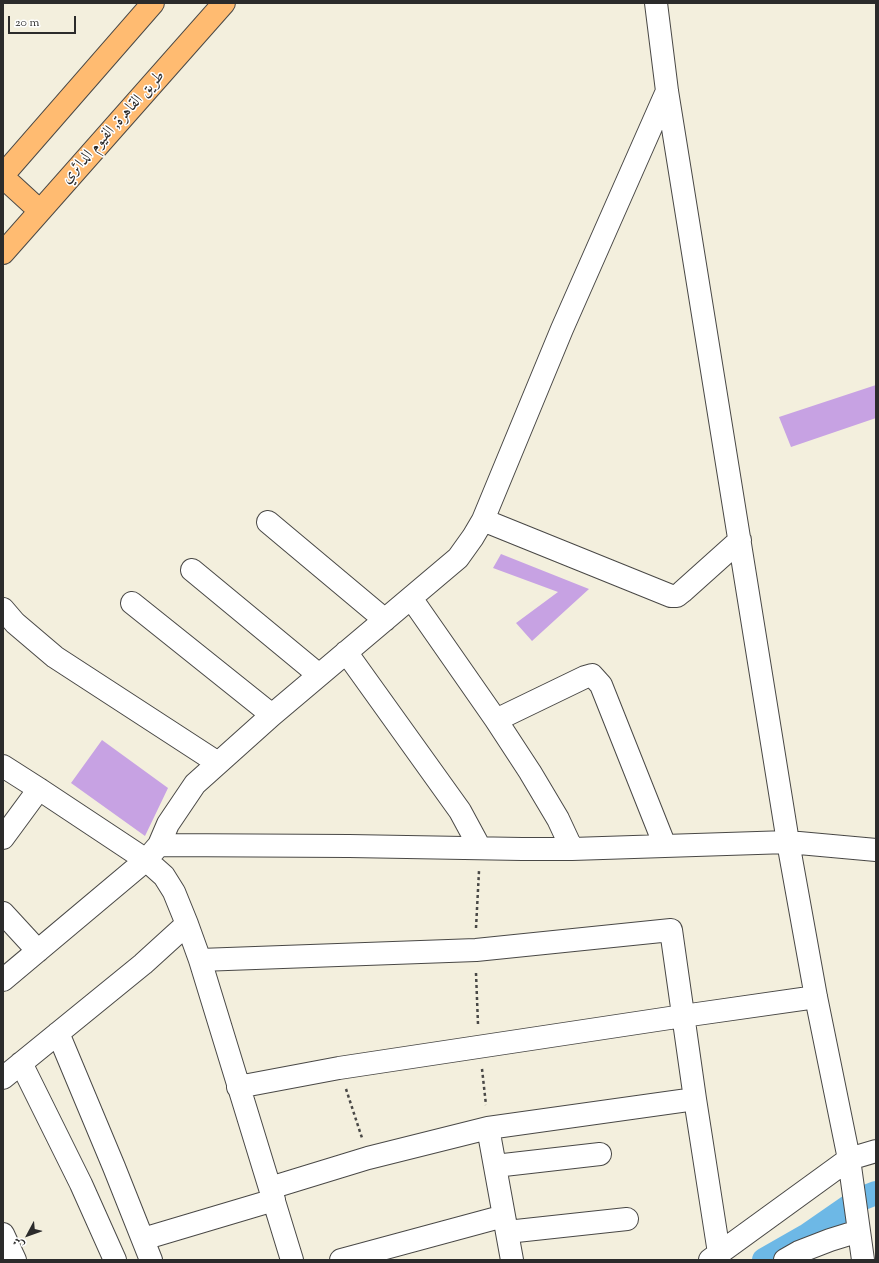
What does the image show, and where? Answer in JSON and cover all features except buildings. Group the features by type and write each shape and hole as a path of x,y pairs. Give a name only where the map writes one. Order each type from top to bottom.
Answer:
{"highway":[{"path":"40,211 3,176 153,3"},
{"name":"طريق القاهرة, الفيوم الدائري","path":"3,253 224,3"}],"street":[{"path":"656,3 667,91 788,842 816,997 850,1166 863,1260"},
{"path":"3,980 153,852 168,824 195,784 272,715 458,558 483,520 562,329 667,91"},
{"path":"483,520 671,596 677,596 682,592 740,540"},
{"path":"268,522 385,620"},
{"path":"192,570 319,675"},
{"path":"411,598 496,720 530,772 550,806 572,849"},
{"path":"132,603 272,715"},
{"path":"3,609 15,623 55,657 218,763"},
{"path":"346,652 460,811 480,848"},
{"path":"496,720 592,675 601,685 664,846"},
{"path":"3,766 153,852 349,846 572,849 788,842 876,850"},
{"path":"3,838 39,788"},
{"path":"153,852 164,876 174,892 188,924 292,1260"},
{"path":"3,913 38,951"},
{"path":"3,1078 143,964 188,924"},
{"path":"200,960 476,950 671,930 695,1099 715,1257 850,1166 876,1151"},
{"path":"238,1087 339,1068 816,997"},
{"path":"58,1033 151,1260"},
{"path":"21,1063 81,1184 115,1260"},
{"path":"143,1239 272,1194 368,1158 488,1128 695,1099"},
{"path":"488,1128 512,1260"},
{"path":"495,1166 600,1154"},
{"path":"341,1260 506,1224 627,1219"},
{"path":"785,1260 800,1252 830,1240 858,1223"},
{"path":"3,1234 15,1260"}],"path":[{"path":"480,848 476,950 479,1047 488,1128"},
{"path":"339,1068 368,1158"}],"waterway":[{"path":"764,1260 806,1236 858,1200 876,1193"}]}
